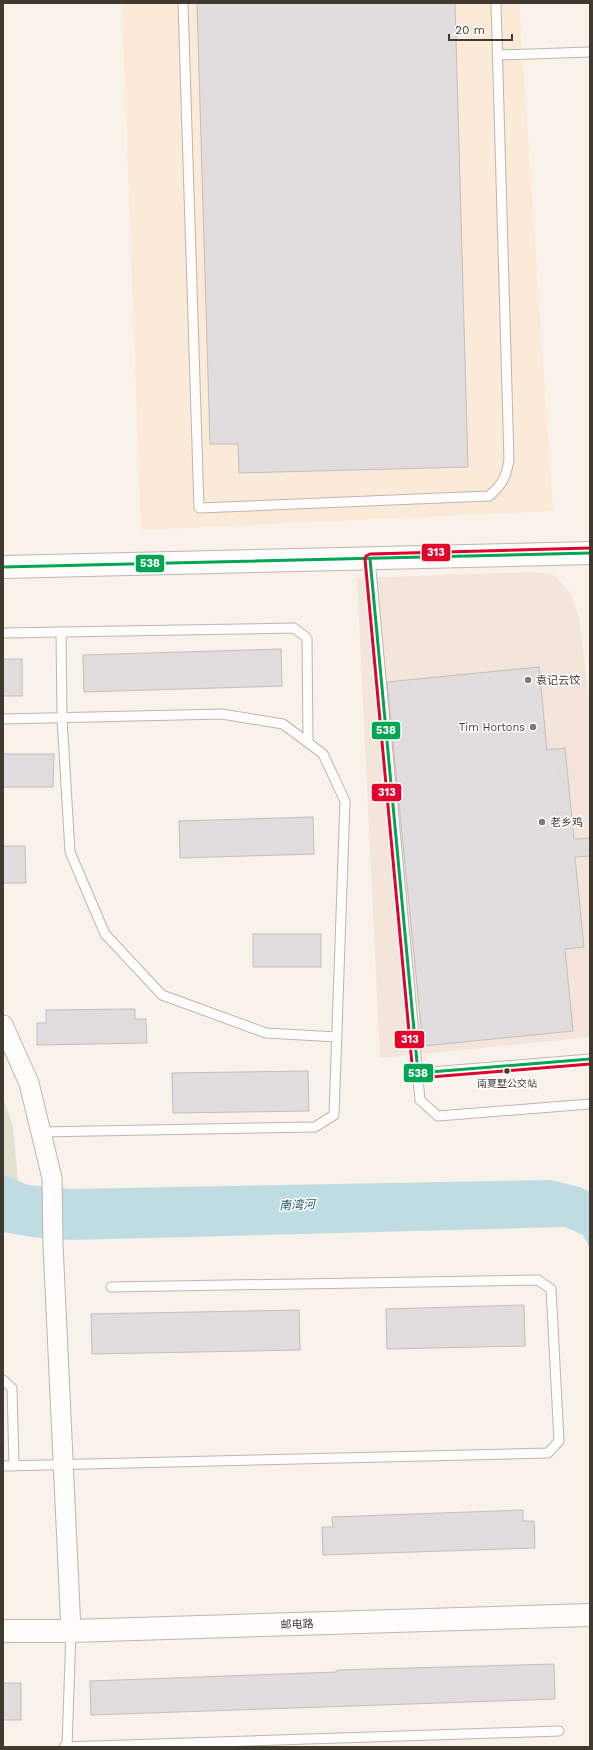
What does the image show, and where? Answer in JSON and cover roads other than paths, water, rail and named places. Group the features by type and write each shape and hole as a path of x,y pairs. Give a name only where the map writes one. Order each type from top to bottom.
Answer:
{"street":[{"path":"3,567 590,553"},
{"path":"3,1025 28,1083 52,1178 53,1244 71,1631"},
{"name":"邮电路","path":"3,1631 71,1631 590,1615"}],"lane":[{"path":"183,3 199,508 489,496 499,487 506,476 509,460 496,3"},
{"path":"498,55 590,52"},
{"path":"370,559 420,1100 438,1116 590,1104"},
{"path":"3,633 294,628 307,638 308,742"},
{"path":"61,632 62,718 70,852 105,934 162,995 266,1033 337,1037"},
{"path":"3,719 222,714 283,724 323,754 345,801 334,1114 315,1127 40,1132"},
{"path":"418,1073 590,1059"},
{"path":"3,1466 548,1453 559,1441 551,1289 538,1280 111,1287"},
{"path":"3,1380 12,1388 14,1466"},
{"path":"71,1631 66,1747 559,1730"}],"water":[{"name":"南湾河","path":"3,1174 28,1185 71,1189 551,1180 580,1187 590,1192 590,1249 583,1235 565,1227 71,1240 31,1237 3,1232"}],"place":[{"name":"袁记云饺","path":"528,680"},
{"name":"Tim Hortons","path":"533,727"},
{"name":"老乡鸡","path":"542,822"},
{"name":"南夏墅公交站","path":"507,1071"}]}
